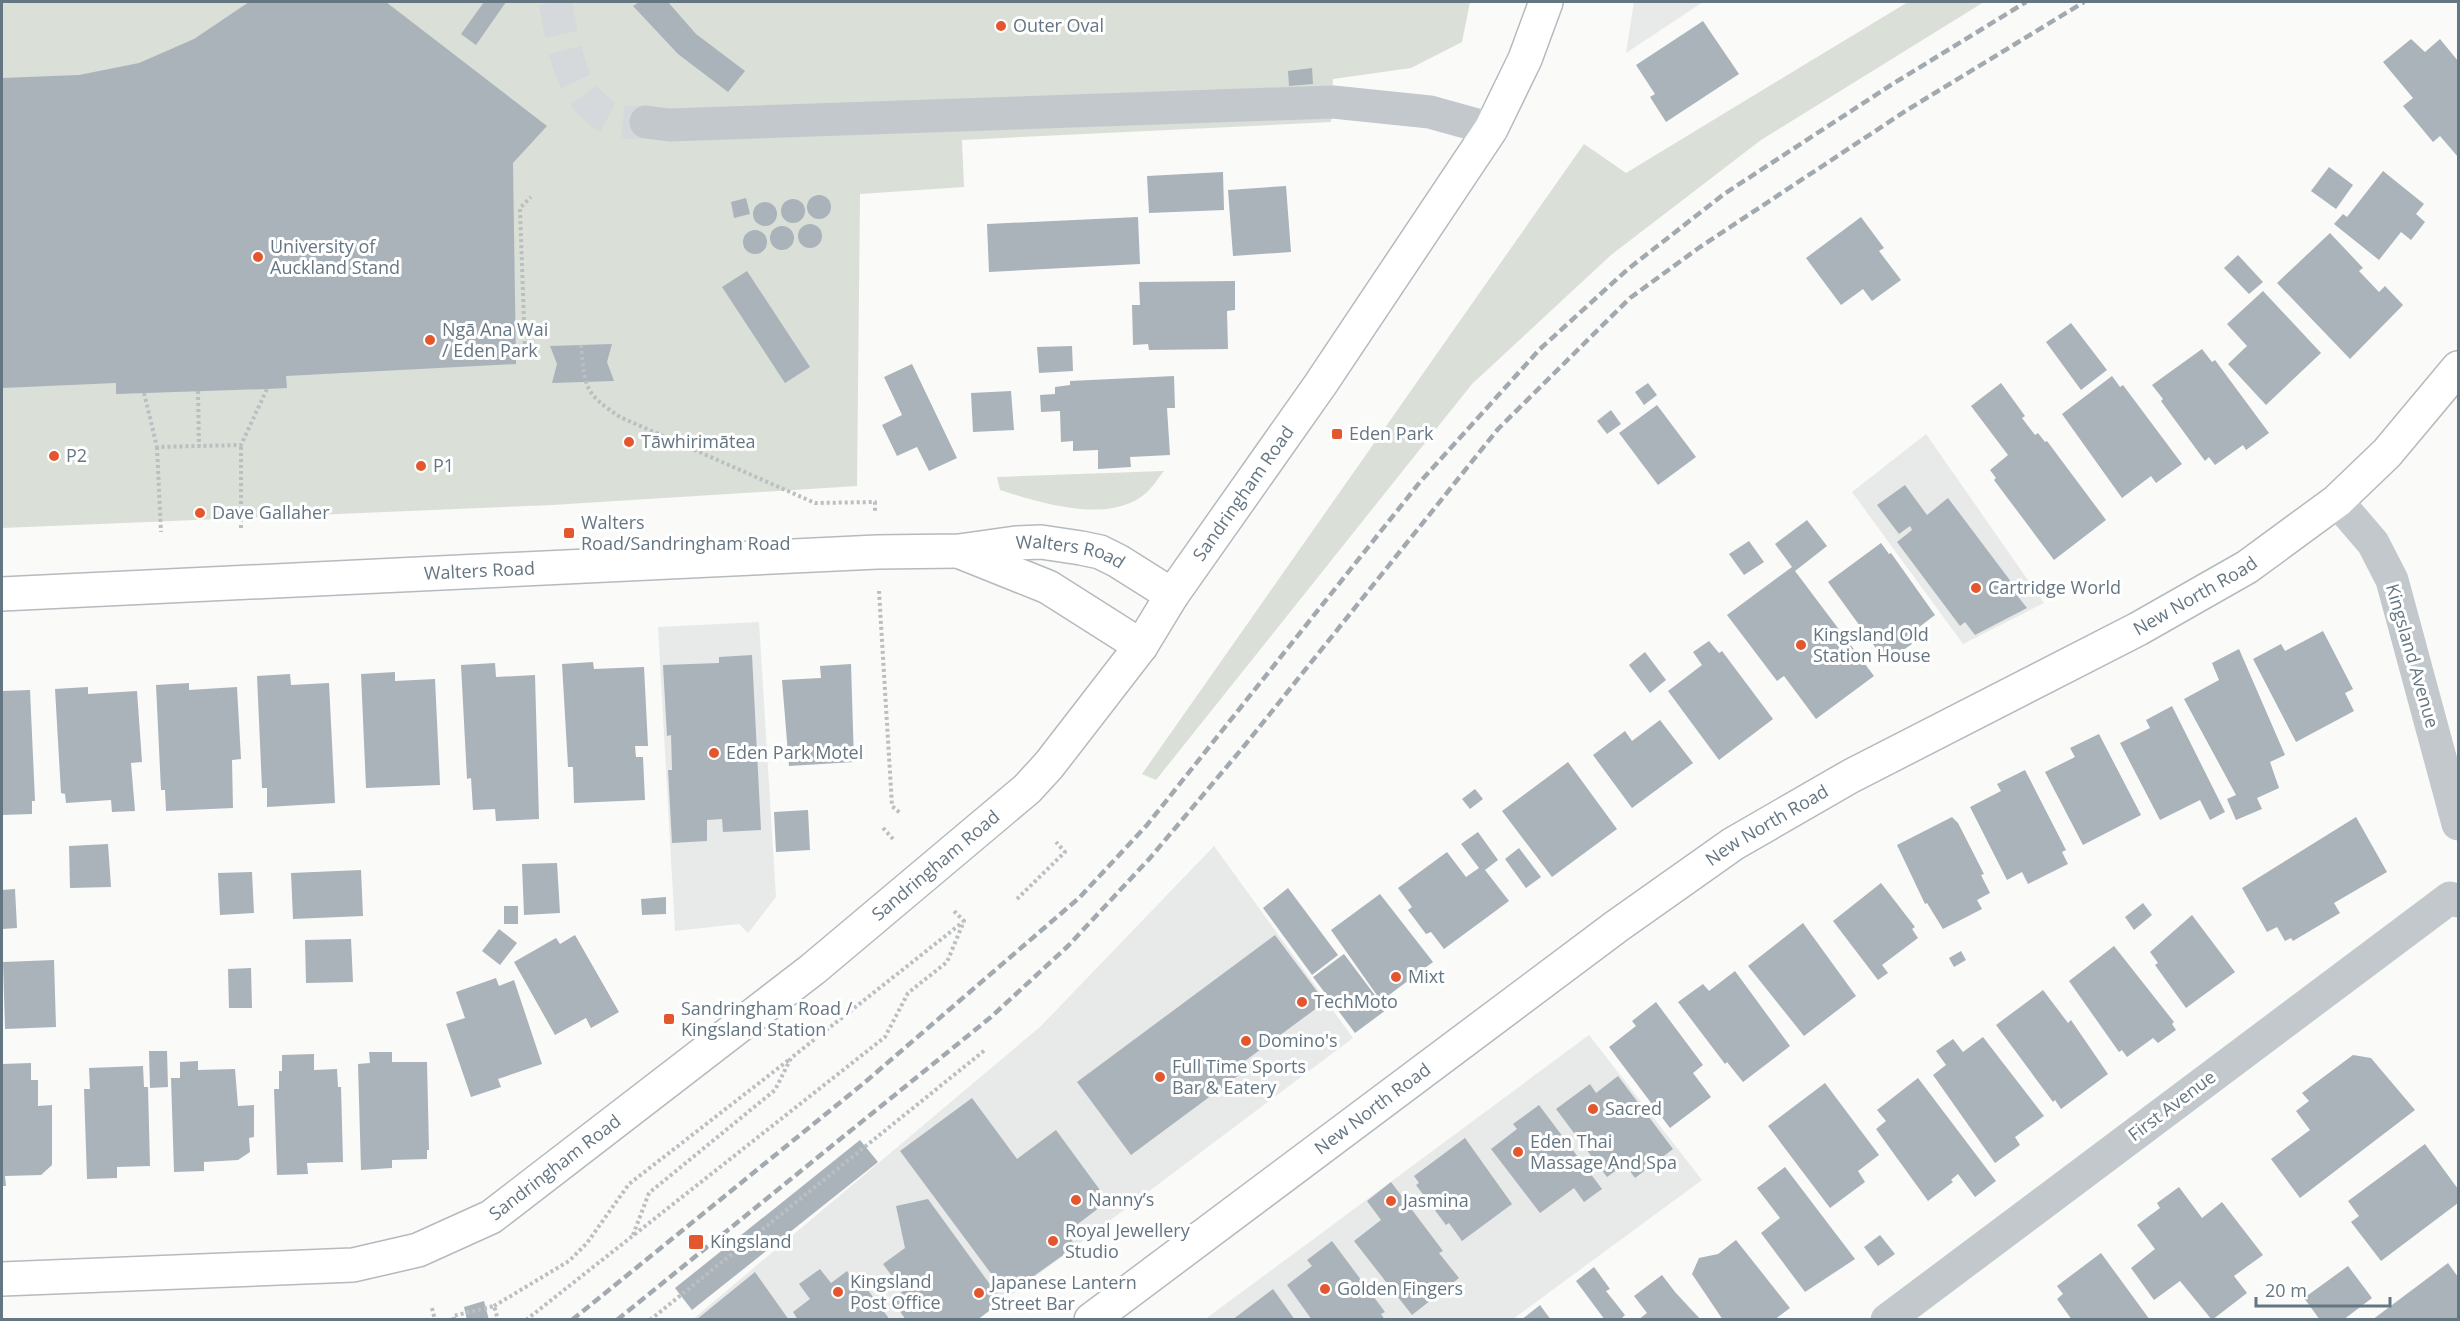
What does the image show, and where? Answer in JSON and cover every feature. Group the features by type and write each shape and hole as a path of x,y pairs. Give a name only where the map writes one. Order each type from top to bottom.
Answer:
{"main road":[{"name":"Sandringham Road","path":"2,1279 353,1265 418,1251 491,1217 813,969 1027,789 1070,740 1141,646 1172,596 1320,385 1491,129 1526,59 1546,2"},
{"name":"New North Road","path":"1091,1320 1617,926 1733,844 1851,776 2196,597 2247,567 2337,501 2387,453 2458,368"},
{"name":"Walters Road","path":"2,594 877,552 959,551 1041,542 1100,552 1172,596"},
{"name":"Walters Road","path":"959,551 1048,587 1141,646"}],"street":[{"path":"646,122 669,125 1333,102 1430,112 1491,129"},
{"name":"Kingsland Avenue","path":"2337,501 2373,543 2392,580 2458,824"},
{"name":"First Avenue","path":"1887,1320 2450,898 2458,901"}],"path":[{"path":"525,350 520,208 531,197"},
{"path":"581,345 584,382 594,400 620,417 815,503 875,502 892,806 900,813"},
{"path":"241,528 241,445 267,389"},
{"path":"198,391 199,446"},
{"path":"144,393 157,447 161,532"},
{"path":"157,447 241,445"},
{"path":"883,828 893,839"},
{"path":"1017,899 1065,852 1056,842"},
{"path":"953,910 964,921"},
{"path":"454,1320 453,1316 494,1306 569,1261 587,1244 629,1184 964,921"},
{"path":"526,1320 885,1037 908,993 947,962 964,921"},
{"path":"650,1320 985,1050"},
{"path":"632,1236 649,1193 775,1090 791,1058"},
{"path":"494,1306 498,1320"},
{"path":"432,1308 435,1320"}],"shaded area":[{"name":"Ngā Ana Wai / Eden Park","path":"2,2 1470,2 1462,42 1411,68 1333,79 1331,122 962,140 964,187 860,194 857,486 552,505 2,528"},
{"path":"1634,2 1703,2 1626,53"},
{"path":"1908,2 1984,2 1761,140 1611,255 1472,384 1156,780 1142,774 1584,144 1626,173"},
{"path":"1926,434 2044,603 1963,644 1852,492"},
{"path":"1164,471 1149,491 1131,503 1095,510 1055,505 1000,490 997,477"},
{"path":"759,622 776,897 748,933 739,924 675,931 658,627"},
{"path":"1214,846 1353,1038 979,1319 692,1320 1041,1026"},
{"path":"1589,1035 1702,1180 1513,1319 1204,1320"}],"building":[{"name":"University of Auckland Stand","path":"249,2 386,2 547,126 513,163 516,364 286,376 287,388 267,389 116,394 116,383 2,388 2,78 79,75 139,63 194,39"},
{"path":"484,2 506,2 476,45 461,34"},
{"path":"639,2 668,2 696,34 745,71 728,92 678,54 633,6"},
{"path":"1703,21 1739,74 1666,122 1650,97 1655,94 1636,65"},
{"path":"2411,39 2425,52 2440,39 2458,61 2458,157 2440,136 2433,142 2403,106 2413,98 2383,62"},
{"path":"1312,68 1313,84 1289,86 1288,71"},
{"path":"2329,167 2353,185 2336,209 2311,191"},
{"path":"2383,171 2424,204 2416,214 2425,222 2411,240 2401,232 2379,260 2334,224 2343,214 2347,217"},
{"path":"1223,172 1224,210 1149,213 1147,176"},
{"path":"1286,186 1291,252 1233,256 1228,190"},
{"path":"819,195 824,196 830,202 830,212 824,218 819,219 814,218 808,212 807,207 808,202 814,196"},
{"path":"746,198 750,214 734,218 731,202"},
{"path":"793,199 802,202 805,211 802,220 793,223 784,220 781,211 784,202"},
{"path":"765,202 774,205 777,214 774,223 765,226 756,223 753,214 756,205"},
{"path":"1138,217 1140,264 989,272 987,224"},
{"path":"1861,217 1884,248 1879,251 1901,280 1872,301 1863,289 1841,305 1806,258"},
{"path":"810,224 815,225 821,231 821,241 815,247 810,248 805,247 799,241 798,236 799,231 805,225"},
{"path":"782,226 787,227 793,233 793,243 787,249 782,250 777,249 771,243 770,238 771,233 777,227"},
{"path":"755,230 760,231 766,237 766,247 760,253 755,254 750,253 744,247 743,242 744,237 750,231"},
{"path":"2330,233 2363,268 2359,271 2379,292 2385,286 2403,305 2350,359 2277,283"},
{"path":"2238,255 2263,282 2249,294 2224,268"},
{"path":"747,271 810,367 785,383 722,287"},
{"path":"1235,281 1235,310 1227,311 1228,349 1149,350 1148,344 1133,345 1132,305 1140,305 1139,282"},
{"path":"2263,291 2321,353 2266,405 2228,364 2247,346 2227,324"},
{"path":"2071,323 2107,370 2081,390 2046,342"},
{"path":"612,344 607,362 614,381 552,383 557,364 550,346"},
{"path":"1072,346 1073,371 1039,373 1037,347"},
{"path":"2202,349 2212,362 2215,360 2269,433 2246,450 2243,445 2215,465 2209,457 2205,461 2152,385"},
{"path":"912,364 957,458 929,471 917,447 897,456 882,425 902,415 884,377"},
{"path":"1174,376 1175,408 1167,408 1170,455 1130,457 1131,467 1098,469 1098,450 1073,451 1073,441 1061,442 1060,411 1041,412 1040,395 1055,394 1055,387 1070,385 1070,381"},
{"path":"2112,376 2120,387 2123,385 2182,464 2156,483 2151,476 2122,498 2062,414"},
{"path":"1648,383 1657,395 1644,405 1635,392"},
{"path":"2001,383 2025,416 2022,418 2035,435 2038,433 2045,442 2047,441 2106,520 2054,560 1994,480 1996,478 1990,470 2008,455 1971,406"},
{"path":"1011,391 1014,430 973,432 971,393"},
{"path":"1657,405 1696,457 1658,485 1619,433"},
{"path":"1611,410 1621,424 1607,434 1597,421"},
{"path":"1905,485 1927,515 1948,498 2012,583 2009,585 2027,608 1975,635 1965,622 1960,626 1897,542 1912,530 1910,526 1899,534 1877,505"},
{"name":"Kingsland Old Station House","path":"1807,520 1827,546 1795,571 1874,676 1816,719 1784,676 1777,681 1727,615 1792,567 1775,544"},
{"path":"1749,541 1764,562 1744,575 1729,554"},
{"path":"1881,543 1889,554 1891,553 1935,615 1906,637 1912,644 1886,662 1828,582"},
{"path":"2323,631 2353,689 2345,693 2354,711 2296,742 2253,659 2281,644 2285,651"},
{"path":"1709,641 1719,653 1722,651 1773,719 1719,760 1668,691 1702,665 1693,652"},
{"path":"2239,649 2285,755 2270,762 2279,788 2257,798 2262,809 2236,820 2227,799 2236,795 2184,699 2219,680 2212,663"},
{"path":"1645,652 1666,680 1650,693 1629,665"},
{"name":"Eden Park Motel","path":"752,655 761,830 723,832 722,819 707,820 707,841 672,843 668,770 672,770 671,735 667,736 663,665 719,663 719,657"},
{"path":"593,662 594,669 644,667 648,746 635,746 636,757 643,757 645,800 574,803 573,767 568,767 562,664"},
{"path":"495,663 496,677 535,675 539,819 496,821 495,809 473,810 471,778 467,779 461,665"},
{"path":"851,664 854,762 789,766 782,680 821,678 820,666"},
{"path":"395,672 395,681 435,679 440,785 366,788 361,674"},
{"path":"290,674 291,685 329,683 335,803 267,807 267,788 262,788 257,676"},
{"path":"189,683 189,690 237,687 241,759 232,760 233,808 166,811 165,790 161,790 156,685"},
{"path":"88,687 88,694 137,691 142,762 131,763 135,811 112,812 111,800 66,803 65,794 61,793 55,689"},
{"path":"30,690 35,801 32,801 32,814 2,815 2,691"},
{"path":"2172,706 2225,812 2210,820 2200,800 2160,820 2120,743 2150,728 2146,720"},
{"path":"1660,720 1693,763 1632,808 1593,755 1625,731 1632,741"},
{"path":"2099,734 2141,815 2083,845 2045,772 2075,757 2070,748"},
{"path":"1568,762 1617,829 1552,877 1502,811"},
{"path":"2025,770 2066,850 2062,852 2068,864 2028,884 2022,872 2007,880 1970,807 2001,791 1997,784"},
{"path":"1475,789 1483,799 1470,809 1462,799"},
{"path":"808,810 810,850 776,852 774,812"},
{"path":"1952,817 1958,823 1984,874 1981,875 1990,893 1977,900 1982,909 1943,929 1927,903 1925,904 1897,845"},
{"path":"2356,817 2387,872 2334,903 2340,913 2293,941 2291,938 2285,941 2277,927 2267,932 2242,888"},
{"path":"1478,832 1498,860 1485,870 1509,901 1444,949 1431,932 1426,934 1408,910 1412,907 1398,888 1447,852 1466,877 1479,868 1461,844"},
{"path":"108,844 111,887 70,888 69,846"},
{"path":"1519,848 1541,877 1526,888 1505,859"},
{"path":"557,863 560,913 524,915 522,864"},
{"path":"361,870 363,916 293,919 291,873"},
{"path":"252,872 254,913 220,915 218,873"},
{"path":"1881,883 1915,927 1912,929 1918,938 1882,965 1888,973 1878,980 1833,921"},
{"path":"1288,888 1338,955 1312,975 1263,908"},
{"path":"15,889 17,928 2,929 2,890"},
{"path":"1380,894 1433,962 1381,1001 1331,930"},
{"path":"666,897 666,914 642,915 641,899"},
{"path":"2143,903 2152,915 2134,930 2125,917"},
{"path":"504,906 518,906 518,924 504,924"},
{"path":"2192,915 2235,972 2186,1008 2155,965 2158,963 2150,952"},
{"path":"1803,923 1856,996 1804,1036 1748,966"},
{"path":"499,929 517,943 500,965 482,951"},
{"path":"575,935 619,1012 591,1028 586,1018 555,1035 514,962 556,938 560,944"},
{"path":"1275,935 1325,1002 1238,1066 1243,1072 1131,1155 1077,1082"},
{"path":"351,939 353,982 306,983 305,940"},
{"path":"2114,946 2174,1022 2172,1024 2176,1030 2158,1043 2153,1038 2127,1057 2122,1050 2119,1052 2069,981"},
{"path":"1961,951 1966,960 1954,967 1949,958"},
{"path":"1344,954 1386,1010 1355,1033 1313,977"},
{"path":"54,960 56,1027 5,1029 3,962"},
{"path":"251,968 252,1008 229,1008 228,969"},
{"path":"1735,971 1790,1046 1743,1082 1727,1062 1725,1064 1678,1002 1703,984 1709,991"},
{"path":"496,978 499,986 514,980 542,1064 498,1079 501,1087 471,1097 446,1024 465,1018 456,992"},
{"path":"2043,990 2068,1023 2071,1020 2108,1074 2061,1109 2055,1100 2053,1102 1996,1025"},
{"path":"1656,1002 1703,1065 1693,1073 1711,1097 1670,1128 1609,1047 1636,1026 1632,1021"},
{"path":"1983,1037 2044,1116 2015,1137 2020,1145 1995,1163 1933,1075 1946,1065 1936,1051 1953,1039 1963,1052"},
{"path":"149,1051 167,1051 168,1087 150,1088"},
{"path":"369,1052 392,1052 392,1062 427,1062 429,1150 427,1150 427,1159 392,1160 392,1168 361,1170 358,1064 370,1063"},
{"path":"314,1054 314,1070 337,1069 338,1087 341,1087 343,1162 307,1163 308,1174 277,1175 274,1089 279,1089 282,1055"},
{"path":"2353,1055 2371,1058 2415,1110 2300,1198 2271,1159 2310,1130 2296,1111 2309,1101 2302,1093"},
{"path":"198,1061 198,1070 235,1069 238,1106 254,1105 254,1137 249,1138 250,1152 238,1160 204,1162 204,1171 174,1172 171,1078 180,1078 180,1062"},
{"path":"31,1063 31,1080 38,1080 38,1106 52,1105 52,1165 41,1175 5,1176 6,1186 2,1186 2,1064"},
{"path":"143,1066 144,1087 148,1087 150,1166 117,1167 117,1178 87,1179 84,1089 90,1089 89,1068"},
{"path":"1618,1076 1673,1149 1635,1178 1625,1164 1607,1177 1556,1109 1590,1084 1596,1093"},
{"path":"1918,1078 1996,1181 1975,1197 1958,1174 1951,1180 1953,1182 1928,1201 1876,1129 1886,1121 1877,1110"},
{"path":"1825,1083 1879,1155 1858,1171 1865,1182 1830,1208 1768,1126"},
{"path":"972,1098 1017,1159 1056,1130 1108,1201 1066,1233 1076,1246 1007,1295 900,1151"},
{"path":"1539,1105 1602,1189 1584,1202 1574,1188 1540,1213 1491,1149 1517,1129 1513,1124"},
{"path":"1465,1138 1512,1204 1462,1241 1449,1223 1446,1225 1416,1185 1419,1183 1414,1176"},
{"path":"860,1140 878,1162 692,1310 675,1288"},
{"path":"2425,1144 2458,1189 2458,1203 2381,1261 2351,1222 2359,1216 2348,1201"},
{"path":"1785,1167 1855,1259 1805,1292 1761,1233 1780,1218 1757,1188"},
{"path":"1391,1182 1443,1251 1439,1253 1459,1278 1412,1315 1354,1241 1381,1220 1367,1201"},
{"path":"2179,1187 2202,1218 2222,1202 2263,1255 2234,1276 2247,1293 2212,1320 2180,1281 2154,1300 2131,1268 2155,1249 2137,1225 2160,1208 2157,1203"},
{"path":"928,1199 1002,1301 977,1320 906,1320 892,1300 903,1291 883,1264 905,1248 896,1206"},
{"path":"1880,1235 1895,1254 1878,1266 1864,1247"},
{"path":"1736,1240 1790,1308 1774,1320 1723,1320 1692,1274 1699,1258 1718,1254"},
{"path":"1332,1241 1385,1312 1381,1314 1385,1320 1312,1320 1287,1285 1312,1266 1307,1260"},
{"path":"2101,1253 2150,1320 2072,1320 2057,1299 2063,1294 2057,1286"},
{"path":"2448,1263 2458,1277 2458,1320 2372,1320"},
{"path":"2348,1266 2372,1298 2343,1320 2320,1320 2304,1298"},
{"path":"1594,1267 1610,1289 1606,1291 1625,1315 1620,1320 1605,1320 1576,1281"},
{"name":"Kingsland Post Office","path":"820,1269 831,1283 847,1271 857,1286 862,1282 890,1320 798,1320 793,1312 810,1299 799,1284"},
{"path":"755,1272 789,1320 696,1320"},
{"path":"1662,1275 1701,1320 1638,1320 1647,1313 1634,1296"},
{"path":"1273,1289 1295,1320 1232,1320"},
{"path":"484,1301 489,1320 467,1320 464,1307"},
{"path":"1540,1305 1551,1320 1521,1320"}],"tunnel":[{"path":"555,2 566,55 580,90 591,104 605,115 622,122 646,122"}],"railway":[{"path":"572,1320 864,1083 1079,898 1147,825 1420,482 1540,349 1628,269 1724,194 1891,85 2026,2"},
{"path":"617,1320 991,1017 1068,946 1150,858 1245,745 1498,429 1630,298 1700,247 1907,110 2084,2"}],"place":[{"name":"Outer Oval","path":"1001,26"},
{"name":"University of Auckland Stand","path":"258,257"},
{"name":"Ngā Ana Wai / Eden Park","path":"430,340"},
{"name":"Eden Park","path":"1337,434"},
{"name":"Tāwhirimātea","path":"629,442"},
{"name":"P2","path":"54,456"},
{"name":"P1","path":"421,466"},
{"name":"Dave Gallaher","path":"200,513"},
{"name":"Walters Road/Sandringham Road","path":"569,533"},
{"name":"Cartridge World","path":"1976,588"},
{"name":"Kingsland Old Station House","path":"1801,645"},
{"name":"Eden Park Motel","path":"714,753"},
{"name":"Mixt","path":"1396,977"},
{"name":"TechMoto","path":"1302,1002"},
{"name":"Sandringham Road / Kingsland Station","path":"669,1019"},
{"name":"Domino's","path":"1246,1041"},
{"name":"Full Time Sports Bar & Eatery","path":"1160,1077"},
{"name":"Sacred","path":"1593,1109"},
{"name":"Eden Thai Massage And Spa","path":"1518,1152"},
{"name":"Nanny’s","path":"1076,1200"},
{"name":"Jasmina","path":"1391,1201"},
{"name":"Royal Jewellery Studio","path":"1053,1241"},
{"name":"Kingsland","path":"696,1242"},
{"name":"Golden Fingers","path":"1325,1289"},
{"name":"Kingsland Post Office","path":"838,1292"},
{"name":"Japanese Lantern Street Bar","path":"979,1293"}]}
